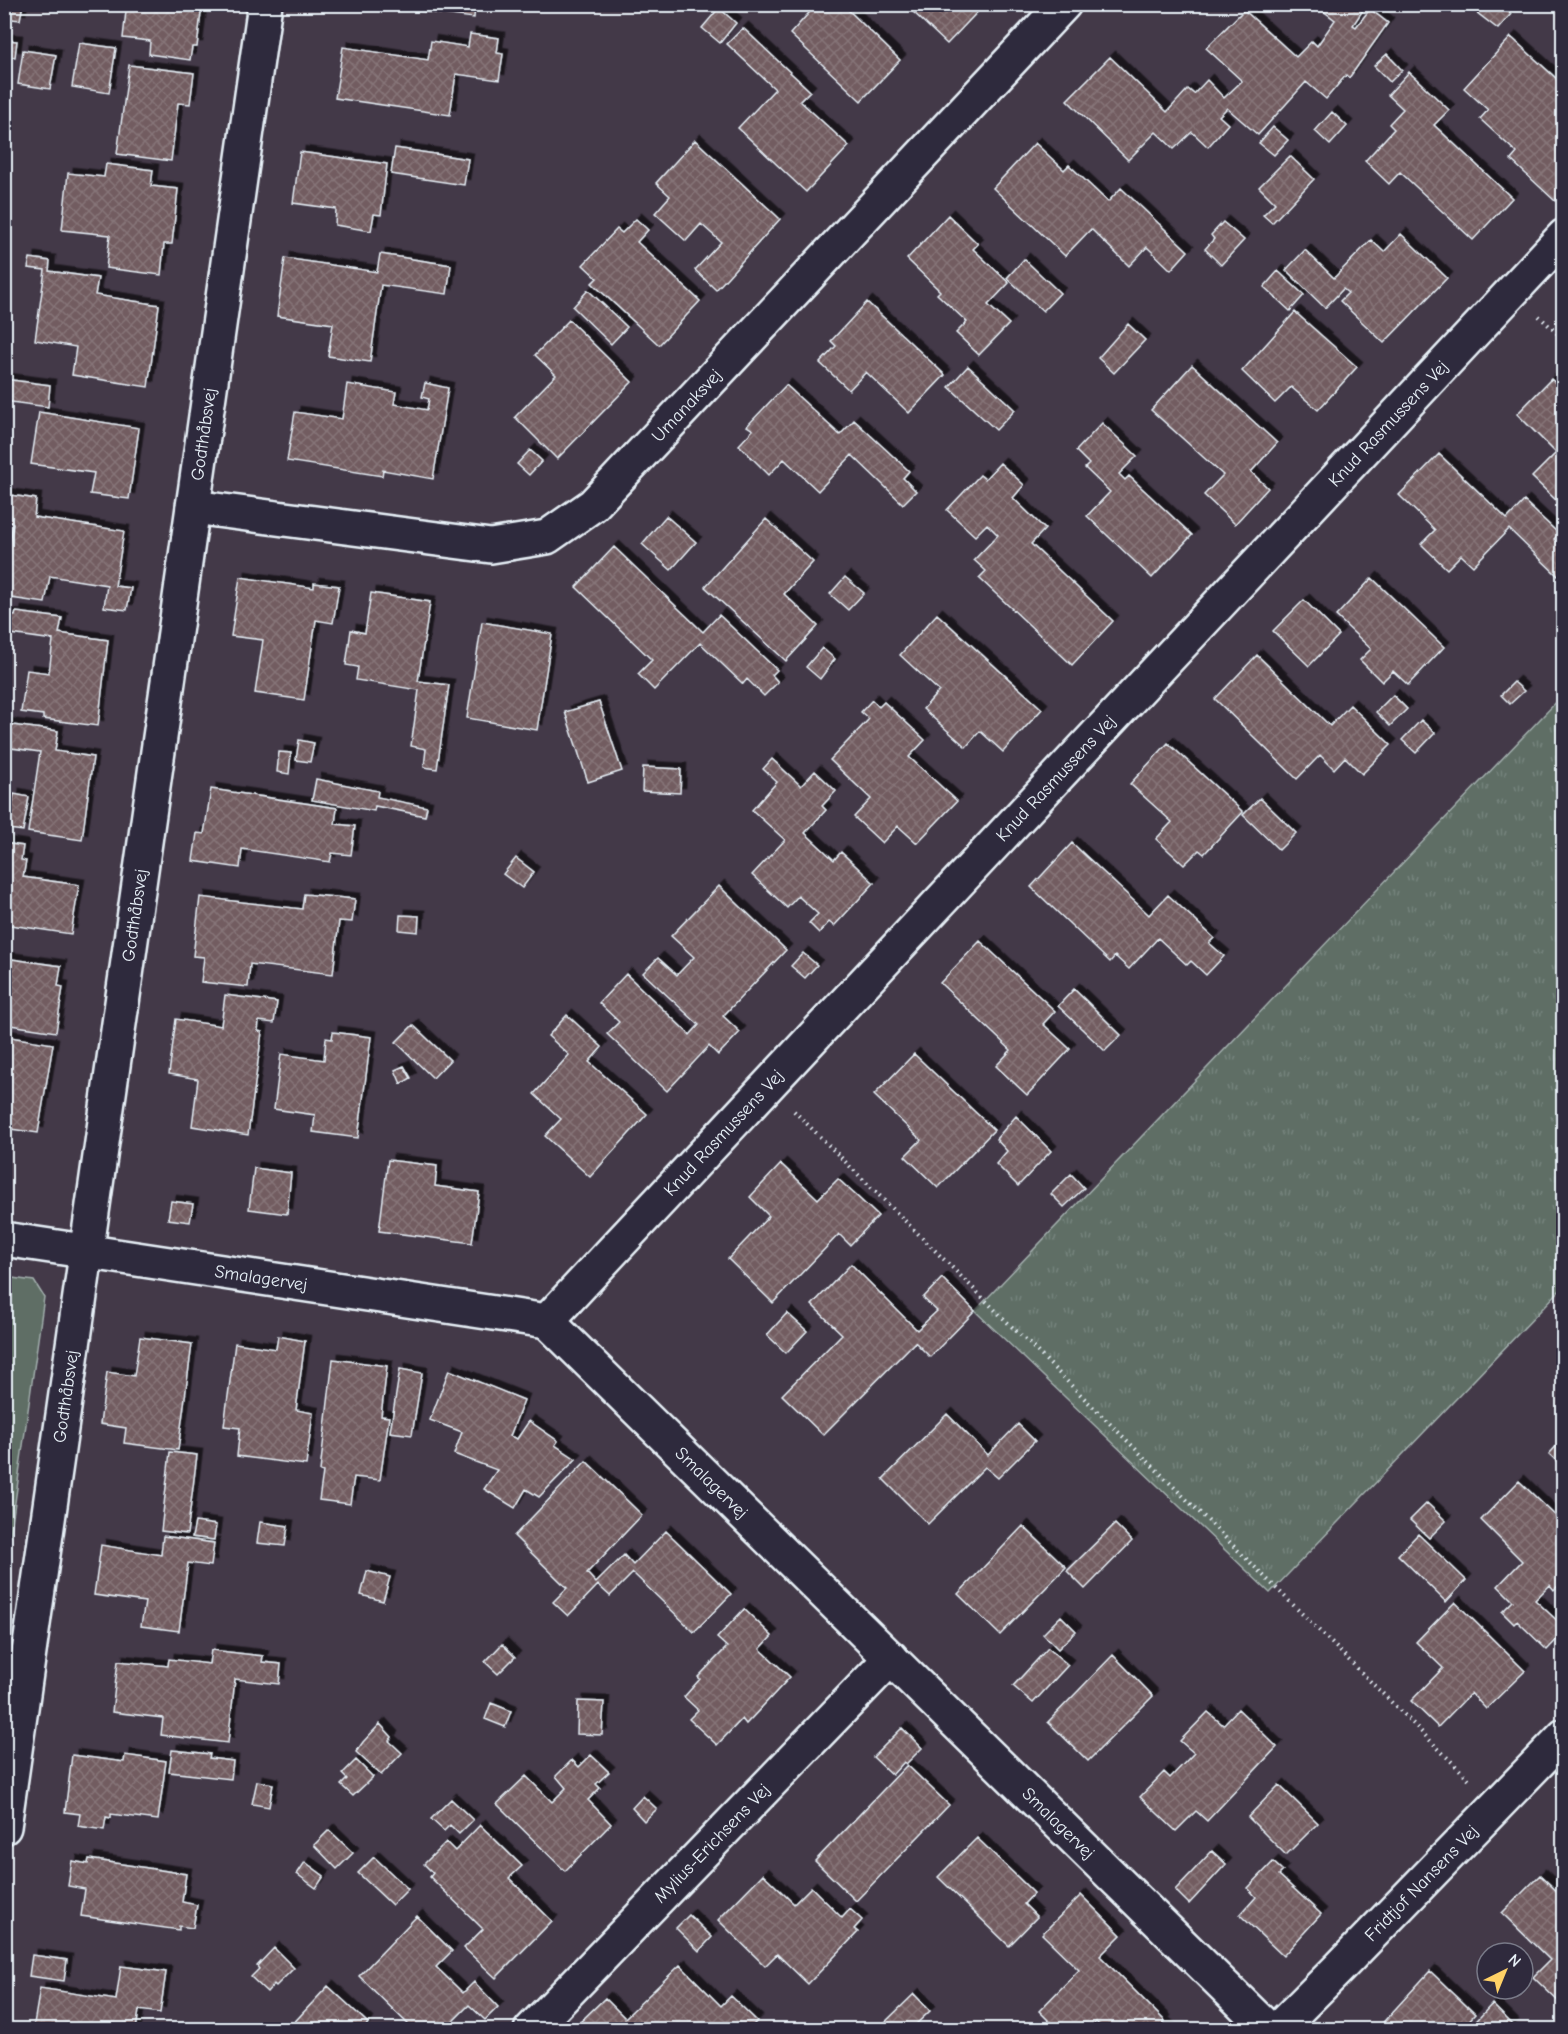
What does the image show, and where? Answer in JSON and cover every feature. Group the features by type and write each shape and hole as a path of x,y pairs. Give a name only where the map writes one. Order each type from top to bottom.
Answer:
{"street":[{"name":"Godthåbsvej","path":"4,1827 265,4"},
{"name":"Umanaksvej","path":"193,507 491,546 547,537 593,505 1064,4"},
{"name":"Knud Rasmussens Vej","path":"547,1321 1563,236"},
{"name":"Smalagervej","path":"4,1239 547,1321 1269,2030"},
{"name":"Mylius-Erichsens Vej","path":"531,2030 891,1658"},
{"name":"Fridtjof Nansens Vej","path":"1277,2030 1563,1736"}],"path":[{"path":"768,1086 1496,1806"}],"green space":[{"path":"1563,695 1563,1287 1270,1593 975,1311"},
{"path":"5,1277 34,1281 44,1297 5,1573"}],"building":[{"path":"4,4 23,4 20,20 4,18"},
{"path":"113,4 202,4 197,47 192,47 190,60 149,54 150,41 123,38 126,11 113,10"},
{"path":"362,4 475,4 474,18"},
{"path":"817,4 842,4 900,60 861,101 790,34"},
{"path":"915,4 985,4 947,44 910,9"},
{"path":"1314,4 1367,4 1353,25 1356,27 1370,9 1388,23 1349,78 1346,75 1326,99 1306,82 1258,135 1227,108 1219,116 1228,124 1208,147 1192,132 1174,149 1156,132 1128,160 1067,100 1110,57 1167,112 1188,89 1194,94 1207,80 1224,98 1242,81 1206,48 1244,10 1296,57 1312,41 1317,46 1335,20"},
{"path":"1482,4 1500,4 1511,14 1498,29 1476,12"},
{"path":"719,8 736,23 720,43 702,28"},
{"path":"743,28 810,91 800,101 849,146 806,192 738,128 775,89 727,44"},
{"path":"470,34 499,38 497,53 503,54 499,80 456,74 450,115 335,98 343,47 428,60 431,41 468,47"},
{"path":"1511,37 1557,79 1564,73 1564,144 1558,150 1564,156 1564,191 1555,201 1511,160 1517,153 1480,119 1488,110 1464,88"},
{"path":"4,40 17,41 15,57 4,56"},
{"path":"79,43 116,48 109,93 72,87"},
{"path":"23,50 56,55 50,89 18,84"},
{"path":"1387,54 1402,70 1390,82 1374,66"},
{"path":"129,65 194,73 190,104 178,103 171,161 117,154"},
{"path":"1409,72 1449,110 1434,125 1512,198 1473,240 1400,172 1389,184 1365,161 1394,129 1389,124 1403,109 1388,95"},
{"path":"1332,112 1347,126 1330,145 1315,131"},
{"path":"1273,127 1288,140 1274,155 1259,143"},
{"path":"695,140 780,219 716,290 695,270 721,242 701,224 686,241 655,213 670,196 656,183"},
{"path":"1035,143 1064,170 1069,165 1108,202 1121,188 1188,251 1171,270 1147,247 1129,266 1091,229 1065,256 993,188"},
{"path":"395,148 468,159 464,185 391,174"},
{"path":"300,152 387,164 381,215 374,214 371,231 335,225 336,209 293,203"},
{"path":"1290,156 1314,179 1272,223 1263,215 1275,203 1259,187"},
{"path":"106,164 153,170 151,186 178,189 172,244 164,244 161,275 106,268 110,235 62,230 68,173 104,177"},
{"path":"948,215 978,244 973,249 1009,283 988,305 1009,324 979,355 956,333 967,322 937,294 940,291 907,259"},
{"path":"636,219 648,230 637,242 700,301 659,345 592,283 597,278 583,265 617,229 622,233"},
{"path":"1223,222 1244,240 1221,265 1205,249 1214,239 1211,235"},
{"path":"1401,234 1447,278 1384,343 1340,301 1348,293 1343,289 1325,308 1286,270 1305,250 1334,278 1371,240 1384,252"},
{"path":"380,254 451,265 447,294 381,285 370,362 328,356 333,324 277,316 285,258 377,272"},
{"path":"30,258 50,261 49,271 98,278 95,295 159,305 148,387 72,375 76,347 35,340 45,270 28,268"},
{"path":"1024,259 1060,293 1043,311 1007,278"},
{"path":"1278,271 1304,295 1290,311 1264,287"},
{"path":"588,290 627,327 611,344 573,307"},
{"path":"867,302 945,375 909,413 866,372 849,390 820,363 836,346 831,341"},
{"path":"1295,312 1357,367 1318,410 1291,387 1275,403 1242,371"},
{"path":"569,320 632,382 557,459 515,417 556,375 535,355"},
{"path":"1128,324 1145,340 1114,373 1098,358"},
{"path":"1192,365 1277,443 1251,472 1268,488 1235,524 1204,495 1223,475 1151,410"},
{"path":"968,366 1015,410 996,430 949,387"},
{"path":"4,379 50,385 48,407 4,401"},
{"path":"1551,379 1564,391 1562,506 1532,477 1556,453 1517,414"},
{"path":"425,383 448,388 433,479 383,470 382,476 287,461 295,412 342,419 347,384 396,392 394,404 427,410 429,399 422,397"},
{"path":"786,385 840,435 854,420 909,471 903,478 916,491 903,504 852,455 818,491 784,459 769,475 739,445 753,430 747,426"},
{"path":"39,412 139,428 129,499 90,494 94,473 31,464"},
{"path":"1102,423 1137,456 1119,474 1125,480 1129,476 1192,535 1152,578 1087,516 1110,492 1085,468 1089,464 1076,451"},
{"path":"530,450 542,461 529,475 517,464"},
{"path":"1439,454 1507,519 1524,501 1559,534 1554,539 1564,548 1564,571 1558,576 1509,529 1473,566 1461,555 1447,569 1421,544 1435,530 1399,495"},
{"path":"1000,463 1024,485 1013,498 1045,529 1031,544 1113,621 1072,665 979,578 986,571 974,560 998,535 987,524 975,536 947,510 980,475 985,479"},
{"path":"4,494 36,499 34,517 124,531 115,586 131,588 127,610 104,607 107,585 50,576 45,603 4,597 4,580 13,523 4,521"},
{"path":"666,516 696,542 671,570 642,544"},
{"path":"766,519 813,562 784,594 818,626 786,661 705,587"},
{"path":"614,547 703,632 719,615 777,670 772,675 778,682 764,696 747,679 743,684 700,643 654,690 638,674 652,660 576,587"},
{"path":"240,577 314,588 314,583 339,586 333,623 316,620 304,700 255,693 263,640 231,636"},
{"path":"845,577 864,593 848,610 830,594"},
{"path":"1372,578 1444,647 1408,685 1393,671 1382,682 1360,660 1371,649 1336,616"},
{"path":"371,593 430,602 418,681 449,685 437,769 424,767 426,749 411,746 419,690 356,680 358,667 346,665 351,630 365,633"},
{"path":"1304,600 1339,635 1309,666 1273,631"},
{"path":"16,612 62,618 59,633 108,640 98,726 43,719 43,715 21,712 27,670 49,673 53,640 4,633 4,614 15,616"},
{"path":"937,614 1042,709 1003,752 980,731 966,747 923,709 939,691 900,655"},
{"path":"482,622 552,634 537,730 467,718"},
{"path":"822,648 835,659 820,679 806,667"},
{"path":"1257,655 1330,726 1350,705 1391,745 1362,774 1345,757 1334,769 1320,755 1297,779 1215,699"},
{"path":"1514,682 1524,691 1510,704 1501,695"},
{"path":"1393,695 1407,709 1390,726 1376,712"},
{"path":"872,700 879,707 884,702 925,740 909,757 957,801 917,843 898,826 882,843 854,817 871,799 830,760 869,719 861,712"},
{"path":"599,702 622,771 588,782 565,712"},
{"path":"1421,720 1435,733 1416,753 1402,740"},
{"path":"4,724 58,731 55,751 93,757 82,840 28,832 40,752 4,747"},
{"path":"299,740 314,743 310,762 296,760"},
{"path":"1168,743 1243,812 1204,854 1199,850 1184,865 1156,839 1172,822 1130,784"},
{"path":"279,752 291,753 289,774 277,772"},
{"path":"772,759 801,786 815,771 836,791 822,806 826,810 805,833 834,860 841,852 874,883 834,926 829,922 819,933 809,923 818,914 798,896 787,908 752,875 785,840 752,810 777,782 763,769"},
{"path":"643,767 681,769 680,793 642,791"},
{"path":"316,779 378,791 377,797 427,807 425,816 375,806 374,811 312,800"},
{"path":"211,789 337,808 335,824 355,826 351,855 332,853 330,862 242,849 240,868 193,861 197,833 204,834"},
{"path":"14,794 29,797 23,831 9,829"},
{"path":"1260,798 1296,833 1279,850 1243,815"},
{"path":"4,843 23,846 21,860 26,861 23,877 79,885 71,934 4,924"},
{"path":"1072,843 1149,915 1168,895 1214,938 1209,943 1224,956 1206,975 1191,961 1187,965 1158,938 1129,969 1115,956 1110,962 1031,887"},
{"path":"516,858 534,872 522,888 503,874"},
{"path":"719,886 786,950 723,1016 740,1032 718,1055 709,1046 667,1091 607,1034 619,1022 599,1003 626,974 690,1035 699,1025 643,973 658,958 677,975 694,957 671,936"},
{"path":"304,894 355,899 352,922 339,921 333,974 250,964 248,987 201,982 204,957 193,956 200,897 302,909"},
{"path":"400,915 419,916 418,932 399,930"},
{"path":"980,941 1055,1011 1043,1024 1070,1049 1027,1095 996,1066 1011,1050 940,983"},
{"path":"803,953 817,965 805,978 791,966"},
{"path":"4,958 61,966 58,986 63,987 56,1032 4,1024"},
{"path":"1074,989 1121,1035 1105,1051 1058,1006"},
{"path":"225,995 277,1002 274,1023 259,1021 258,1031 262,1032 248,1135 192,1126 198,1079 169,1074 176,1019 221,1026"},
{"path":"567,1015 602,1047 589,1062 647,1114 590,1177 545,1136 561,1119 534,1094 569,1055 548,1036"},
{"path":"413,1025 450,1060 433,1078 396,1042"},
{"path":"333,1032 371,1037 358,1138 313,1132 315,1115 274,1109 281,1054 324,1060 326,1038 332,1039"},
{"path":"4,1036 53,1044 38,1133 4,1128"},
{"path":"914,1054 994,1130 938,1188 905,1156 921,1140 874,1095"},
{"path":"404,1066 411,1078 401,1084 395,1070"},
{"path":"1016,1116 1051,1151 1018,1186 996,1164 1007,1151 996,1139"},
{"path":"388,1160 437,1166 435,1186 479,1192 472,1243 379,1231"},
{"path":"781,1164 818,1199 838,1179 878,1216 850,1245 839,1234 773,1303 728,1259 769,1216 750,1197"},
{"path":"254,1168 291,1173 287,1214 249,1209"},
{"path":"1071,1174 1084,1188 1064,1207 1051,1194"},
{"path":"171,1201 193,1204 190,1222 168,1219"},
{"path":"851,1264 917,1330 937,1311 923,1298 942,1278 975,1311 930,1357 915,1342 823,1435 782,1395 842,1334 812,1305"},
{"path":"787,1313 807,1331 786,1353 767,1335"},
{"path":"278,1336 305,1341 296,1410 313,1413 306,1465 237,1456 240,1428 224,1426 235,1343 276,1349"},
{"path":"140,1337 192,1344 178,1450 124,1443 126,1428 100,1424 107,1372 134,1376"},
{"path":"333,1359 387,1366 381,1416 389,1417 380,1480 354,1477 350,1504 319,1500 323,1472 320,1471"},
{"path":"400,1369 422,1373 412,1435 390,1432"},
{"path":"449,1370 524,1400 510,1436 517,1439 529,1421 558,1441 555,1445 576,1459 539,1497 526,1489 515,1508 484,1489 497,1470 454,1454 462,1432 430,1420"},
{"path":"947,1414 988,1455 1018,1424 1035,1441 998,1478 985,1467 928,1524 883,1479"},
{"path":"1564,1438 1564,1468 1549,1454"},
{"path":"170,1452 197,1455 187,1534 161,1531"},
{"path":"586,1461 642,1515 587,1573 596,1583 624,1555 633,1565 666,1531 731,1594 694,1632 633,1573 610,1596 598,1585 568,1616 553,1602 567,1588 514,1536"},
{"path":"1519,1481 1564,1524 1564,1580 1554,1590 1550,1585 1535,1600 1564,1627 1564,1632 1547,1650 1517,1621 1514,1624 1502,1612 1513,1601 1498,1586 1522,1561 1481,1520"},
{"path":"1427,1503 1446,1521 1429,1538 1410,1520"},
{"path":"195,1522 216,1525 214,1540 192,1537"},
{"path":"260,1522 288,1526 285,1546 257,1543"},
{"path":"1115,1524 1132,1541 1085,1589 1067,1571"},
{"path":"1023,1526 1066,1567 1000,1635 958,1594"},
{"path":"1418,1534 1466,1580 1446,1602 1398,1555"},
{"path":"163,1536 214,1543 211,1566 188,1563 179,1631 141,1626 145,1602 94,1595 101,1545 161,1555"},
{"path":"367,1571 390,1577 383,1601 361,1595"},
{"path":"1455,1602 1525,1671 1486,1709 1471,1693 1438,1727 1411,1701 1443,1668 1416,1642"},
{"path":"744,1609 772,1636 760,1649 790,1677 746,1724 742,1719 717,1745 689,1719 698,1710 684,1697 700,1679 698,1677 727,1647 717,1638"},
{"path":"1061,1616 1076,1631 1058,1649 1043,1634"},
{"path":"502,1644 515,1657 498,1674 485,1662"},
{"path":"1048,1648 1068,1665 1033,1703 1013,1686"},
{"path":"211,1650 263,1656 262,1662 281,1664 279,1684 235,1679 228,1743 161,1735 163,1718 112,1712 118,1661 168,1666 169,1659 209,1664"},
{"path":"1113,1655 1153,1696 1088,1761 1048,1722"},
{"path":"578,1701 604,1702 602,1735 577,1734"},
{"path":"491,1703 511,1711 505,1727 485,1719"},
{"path":"1238,1709 1277,1747 1207,1821 1196,1811 1176,1831 1140,1797 1164,1772 1170,1778 1194,1753 1180,1741 1208,1712 1223,1725"},
{"path":"380,1724 392,1737 389,1741 402,1753 381,1775 356,1752"},
{"path":"902,1728 922,1748 892,1775 873,1757"},
{"path":"172,1750 210,1754 209,1758 233,1761 231,1779 169,1772"},
{"path":"72,1755 124,1762 125,1755 166,1761 158,1820 111,1814 111,1818 106,1817 104,1830 78,1826 80,1814 65,1812"},
{"path":"591,1755 609,1772 596,1784 600,1788 588,1800 611,1824 565,1871 497,1804 526,1776 552,1802 566,1788 556,1776 572,1760 579,1767"},
{"path":"356,1760 373,1777 353,1796 341,1785 347,1779 342,1774"},
{"path":"907,1765 949,1805 856,1901 815,1861"},
{"path":"257,1781 273,1784 269,1807 252,1804"},
{"path":"1279,1785 1318,1823 1286,1855 1248,1817"},
{"path":"643,1796 657,1809 644,1821 632,1808"},
{"path":"451,1799 473,1820 459,1834 450,1825 444,1831 431,1819"},
{"path":"480,1825 522,1866 509,1878 552,1921 496,1978 464,1948 483,1929 430,1877 433,1873 424,1864 446,1842 455,1851"},
{"path":"329,1830 353,1853 337,1869 314,1845"},
{"path":"977,1838 1034,1893 1024,1904 1037,1917 1009,1946 938,1877"},
{"path":"1212,1851 1226,1864 1189,1904 1175,1890"},
{"path":"374,1857 408,1889 392,1905 358,1873"},
{"path":"89,1859 186,1874 182,1902 197,1905 193,1928 179,1926 179,1930 81,1916 85,1889 68,1886 72,1861 88,1864"},
{"path":"305,1862 324,1876 316,1888 297,1874"},
{"path":"1273,1862 1283,1871 1279,1875 1321,1914 1283,1956 1240,1915 1256,1897 1248,1888"},
{"path":"763,1874 794,1904 811,1887 842,1918 850,1909 862,1920 854,1929 858,1932 808,1984 777,1954 765,1966 718,1920"},
{"path":"1540,1875 1564,1898 1564,2003 1562,2005 1535,1979 1535,1975 1550,1960 1535,1945 1535,1941 1531,1941 1502,1913"},
{"path":"1081,1895 1121,1935 1100,1956 1165,2021 1163,2023 1171,2030 1104,2030 1096,2022 1088,2030 1058,2030 1039,2011 1079,1970 1042,1934"},
{"path":"689,1915 712,1937 699,1951 676,1928"},
{"path":"417,1916 452,1951 436,1967 463,1993 474,1982 498,2007 485,2020 469,2005 444,2030 414,2030 359,1976"},
{"path":"274,1948 294,1968 267,1992 251,1977 259,1969 257,1966"},
{"path":"32,1955 67,1960 64,1981 29,1976"},
{"path":"680,1965 721,2006 731,1996 757,2021 748,2030 676,2030 671,2025 667,2030 583,2030 578,2024 605,1998 625,2018"},
{"path":"121,1966 166,1972 160,2013 139,2010 136,2030 33,2030 40,1988 116,2000"},
{"path":"1430,1971 1475,2014 1460,2030 1376,2030"},
{"path":"328,1986 368,2023 363,2030 287,2030"},
{"path":"914,1994 930,2011 910,2030 877,2030"},
{"path":"1492,2004 1513,2025 1509,2030 1468,2030"}]}
